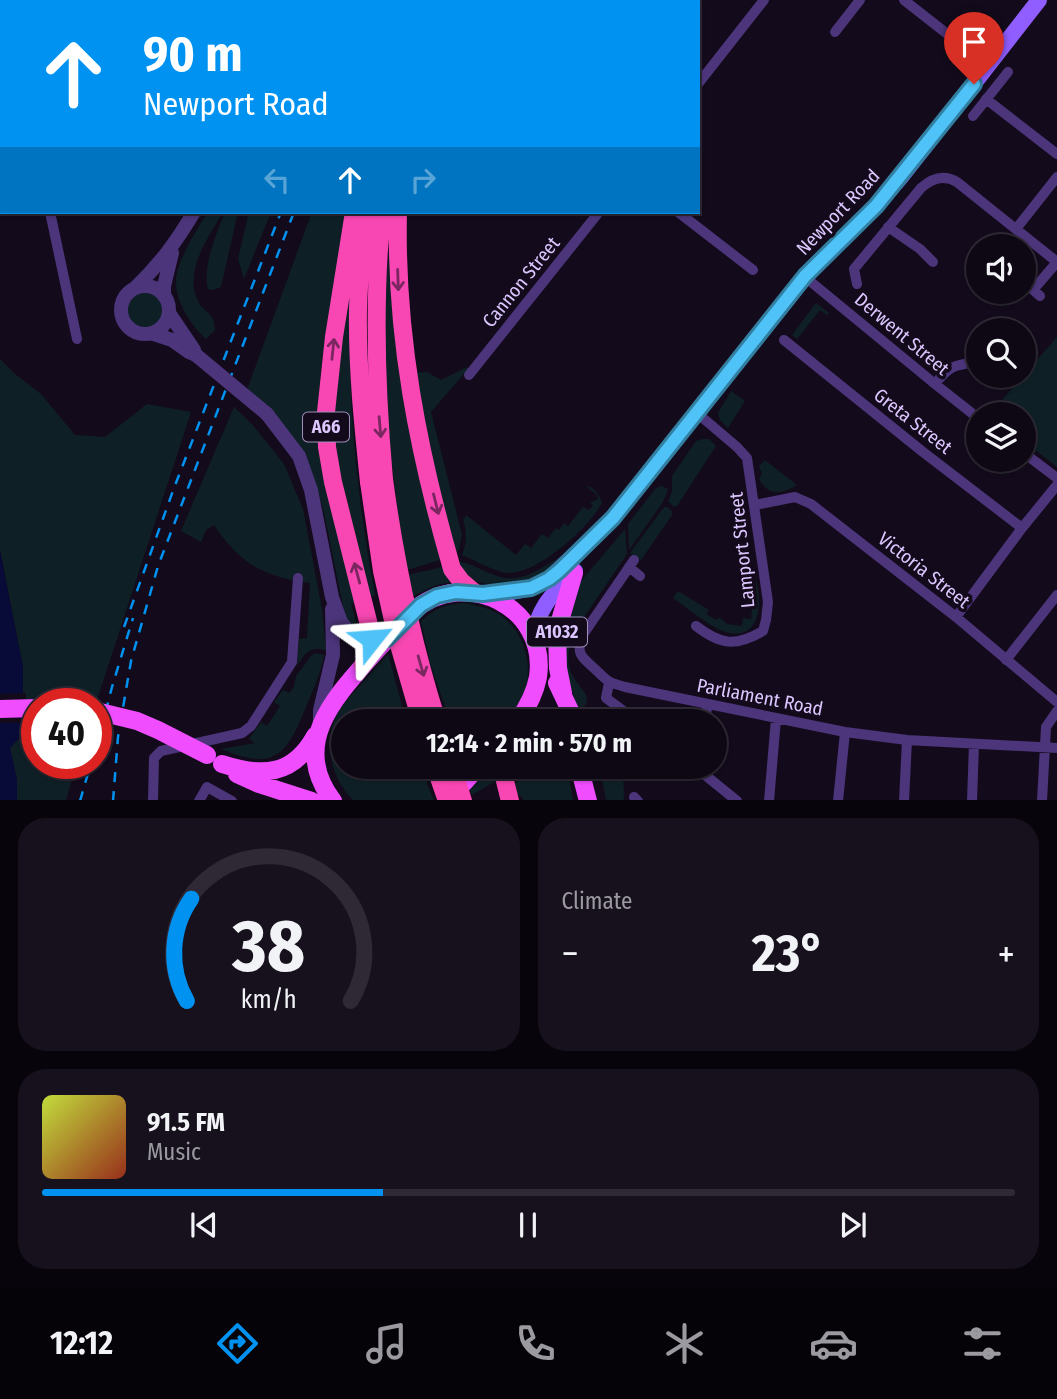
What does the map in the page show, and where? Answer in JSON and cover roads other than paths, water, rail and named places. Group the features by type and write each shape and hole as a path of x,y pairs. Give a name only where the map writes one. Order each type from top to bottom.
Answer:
{"highway":[{"name":"A66","path":"354,214 334,337 326,412 327,447 332,482 365,603 379,639"},
{"name":"A66","path":"365,214 358,310 363,422 414,641 434,709"},
{"name":"A66","path":"382,214 376,336 377,481 382,571 418,709"},
{"path":"398,214 398,292 417,429 452,569 461,581 478,593"},
{"path":"363,665 379,639"},
{"path":"440,779 447,800"},
{"path":"456,779 463,800"},
{"path":"505,779 510,800"}],"main road":[{"name":"Newport Road","path":"478,593 531,588 549,579 613,518 805,276 876,206 909,167 1039,0"},
{"name":"Newport Road","path":"534,641 535,624 540,611 602,538 613,518"},
{"name":"A1032","path":"563,693 558,668 557,631 574,573"},
{"path":"379,639 428,600 456,592 478,593 500,601 517,614 534,641 538,656 538,678 525,709"},
{"name":"A1032","path":"534,641 570,709"},
{"path":"112,716 147,726 237,769 261,771 285,767 307,750 337,696 363,665"},
{"path":"0,709 21,708"},
{"path":"319,728 315,751 317,772 326,792 333,800"},
{"path":"215,760 259,784 312,800"},
{"path":"447,800 467,779"},
{"path":"584,779 591,800"},
{"path":"591,800 594,779"}],"street":[{"path":"700,81 764,0"},
{"path":"835,32 860,0"},
{"path":"904,0 988,66"},
{"path":"973,116 1008,72"},
{"path":"986,99 1057,154"},
{"path":"857,285 855,269 920,188 937,177 950,178 1057,262 1036,292"},
{"path":"1016,229 1057,177"},
{"path":"50,214 77,339"},
{"path":"134,289 151,287 164,296 169,305 164,325 157,331 144,334 128,327 123,320 122,302 174,245 193,214"},
{"name":"Cannon Street","path":"469,374 594,214"},
{"path":"681,214 753,270"},
{"path":"888,227 920,249 933,262"},
{"path":"164,296 174,245"},
{"name":"Derwent Street","path":"805,276 966,409"},
{"path":"169,313 196,355"},
{"path":"151,333 172,340 196,355 267,414 299,456 312,490 337,614 346,629 358,637 379,639"},
{"name":"Greta Street","path":"784,340 1021,528"},
{"path":"935,384 946,370 956,364 966,363"},
{"name":"Lamport Street","path":"696,626 710,637 737,642 749,639 763,631 768,602 747,458 697,413"},
{"path":"1036,462 1057,478"},
{"path":"956,617 1021,528 1057,485"},
{"name":"Victoria Street","path":"755,505 795,498 811,504 956,617 1057,702"},
{"name":"Parliament Road","path":"640,576 631,564 579,644 580,656 609,682 845,732 907,740 1057,748"},
{"path":"153,800 154,758 161,751 242,733 251,726 292,662 298,578"},
{"path":"1006,660 1057,595"},
{"path":"319,728 320,710 333,655 332,597"},
{"path":"609,682 606,698 620,709"},
{"path":"707,704 707,709"},
{"path":"1042,800 1046,727 1057,711"},
{"path":"769,800 776,719"},
{"path":"838,800 845,732"},
{"path":"904,800 907,740"},
{"path":"972,800 974,744"},
{"path":"712,779 737,800"},
{"path":"198,800 207,787 232,800"}],"railway":[{"path":"124,627 174,488 280,214"},
{"path":"113,800 118,737 131,661 158,566 293,214"},
{"path":"112,688 133,618"},
{"path":"80,800 86,779"}]}
